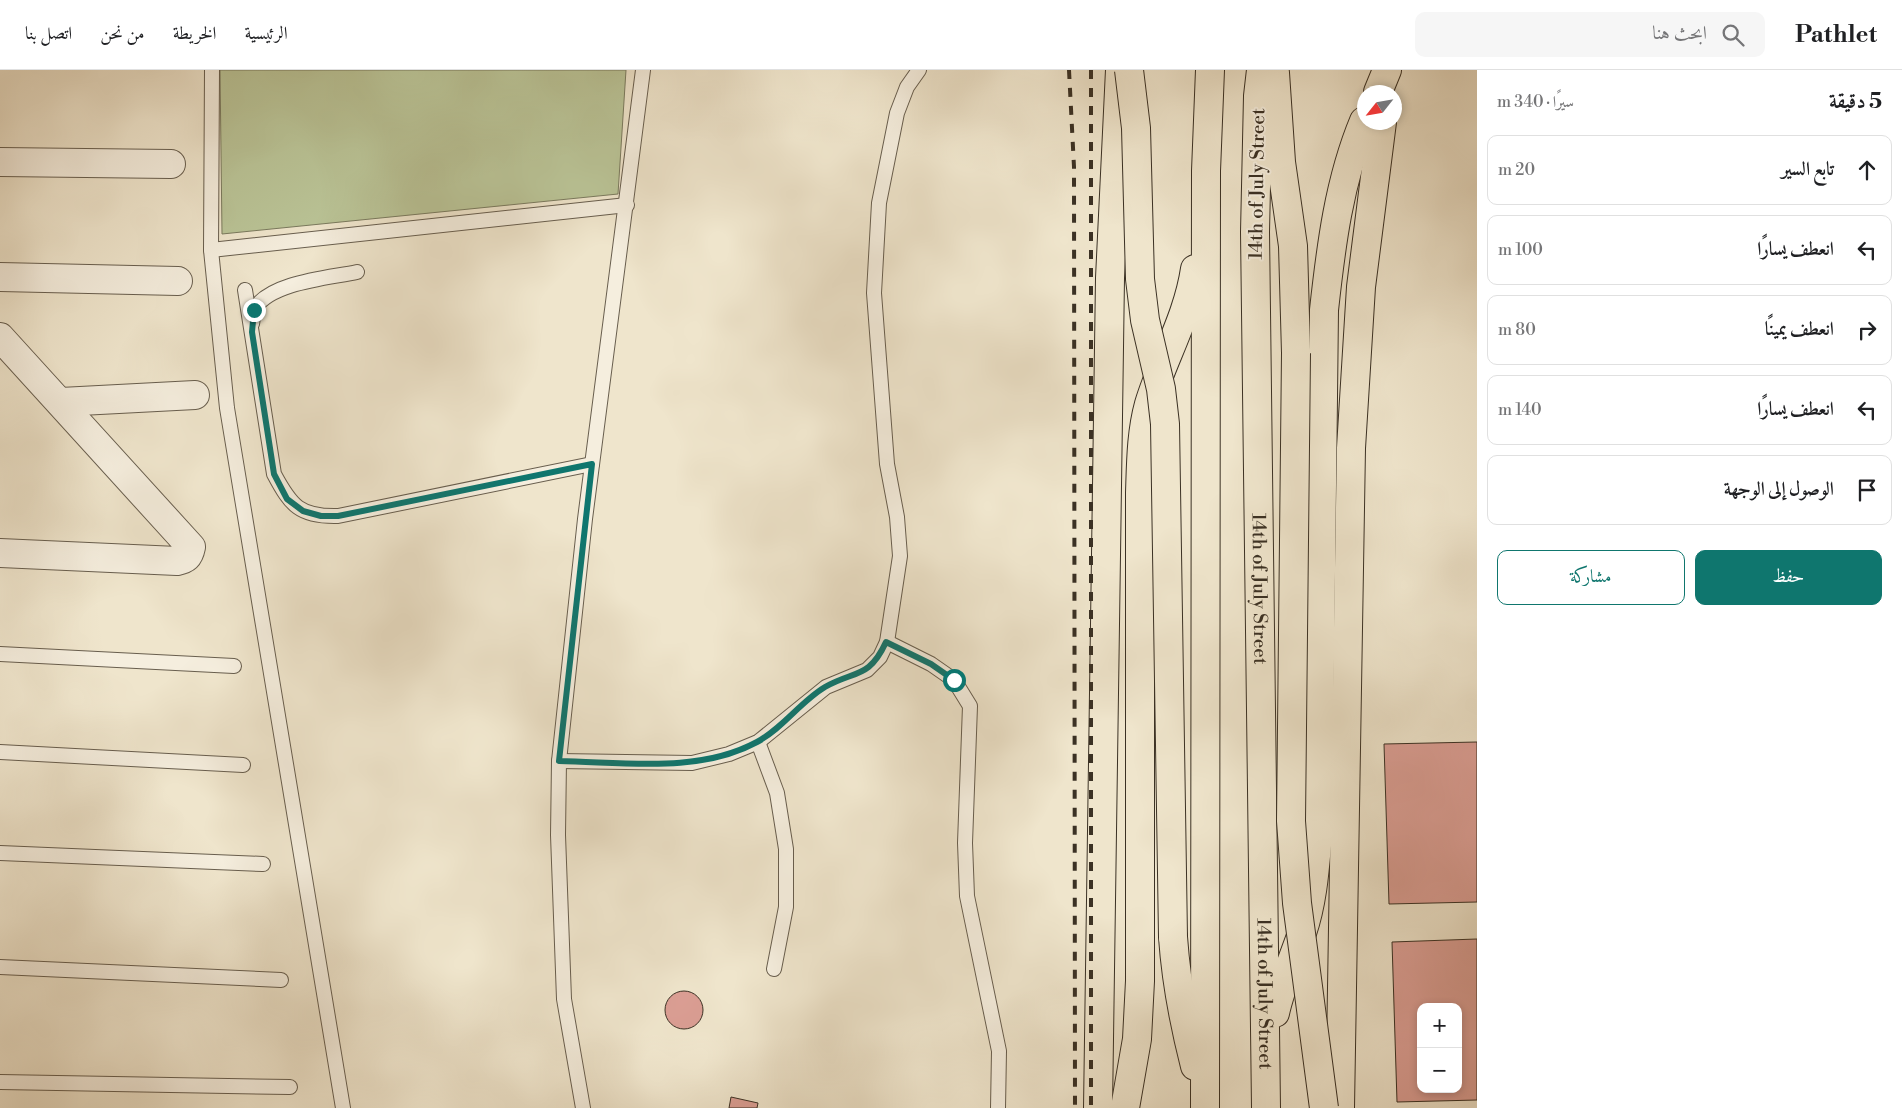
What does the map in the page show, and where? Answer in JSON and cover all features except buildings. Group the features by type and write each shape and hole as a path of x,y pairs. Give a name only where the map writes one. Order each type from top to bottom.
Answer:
{"main road":[{"path":"1098,1108 1110,278 1120,70"},
{"path":"1129,70 1136,128 1140,279 1145,320 1161,389 1165,424 1173,937 1176,977 1183,1019 1204,1108"},
{"path":"1204,1108 1206,172 1210,70"},
{"name":"14th of July Street","path":"1261,70 1258,96 1255,232 1266,1096"},
{"path":"1275,70 1282,162 1293,246 1296,353 1291,821 1297,903 1324,1108"},
{"path":"1382,85 1389,70"},
{"path":"1388,85 1389,70"},
{"path":"1266,1096 1270,1033 1282,984 1302,932 1314,885 1318,834 1324,310 1330,260 1342,192 1349,162 1361,130"},
{"path":"1340,1108 1351,448 1361,288 1381,130"},
{"path":"1125,1108 1137,1039 1140,981 1140,493 1142,437 1149,406 1161,370 1180,328 1193,284 1206,172"}],"street":[{"path":"0,162 171,164"},
{"path":"0,277 178,281"},
{"path":"0,338 61,402 191,547 190,554 186,559 177,560 0,553"},
{"path":"61,402 195,396"}],"lane":[{"path":"212,70 211,250 227,408 343,1108"},
{"path":"582,1108 564,999 558,835 559,761 592,464 643,70"},
{"path":"559,761 692,763 729,754 758,742 826,687 867,670 880,657 886,642 900,556 887,464 874,293 879,203 897,112 907,87 919,70"},
{"path":"211,250 627,205"},
{"path":"252,332 254,310 267,295 289,286 358,272"},
{"path":"245,290 274,474 287,499 303,511 321,516 338,516 592,464"},
{"path":"886,642 931,664 954,680 970,706 965,843 967,896 999,1051 998,1108"},
{"path":"0,654 234,666"},
{"path":"758,742 777,793 786,849 786,907 774,969"},
{"path":"0,752 243,766"},
{"path":"0,853 263,864"},
{"path":"0,967 281,980"},
{"path":"0,1082 290,1087"}],"green space":[{"path":"220,70 626,70 618,194 222,234"}],"railway":[{"path":"1069,70 1074,167 1075,1108"},
{"path":"1091,70 1091,1108"}],"route":[{"path":"254,310 252,332 274,474 287,499 303,511 321,516 338,516 592,464 559,761 692,763 729,754 758,742 826,687 867,670 880,657 886,642 905,653 931,664 954,680"}]}
